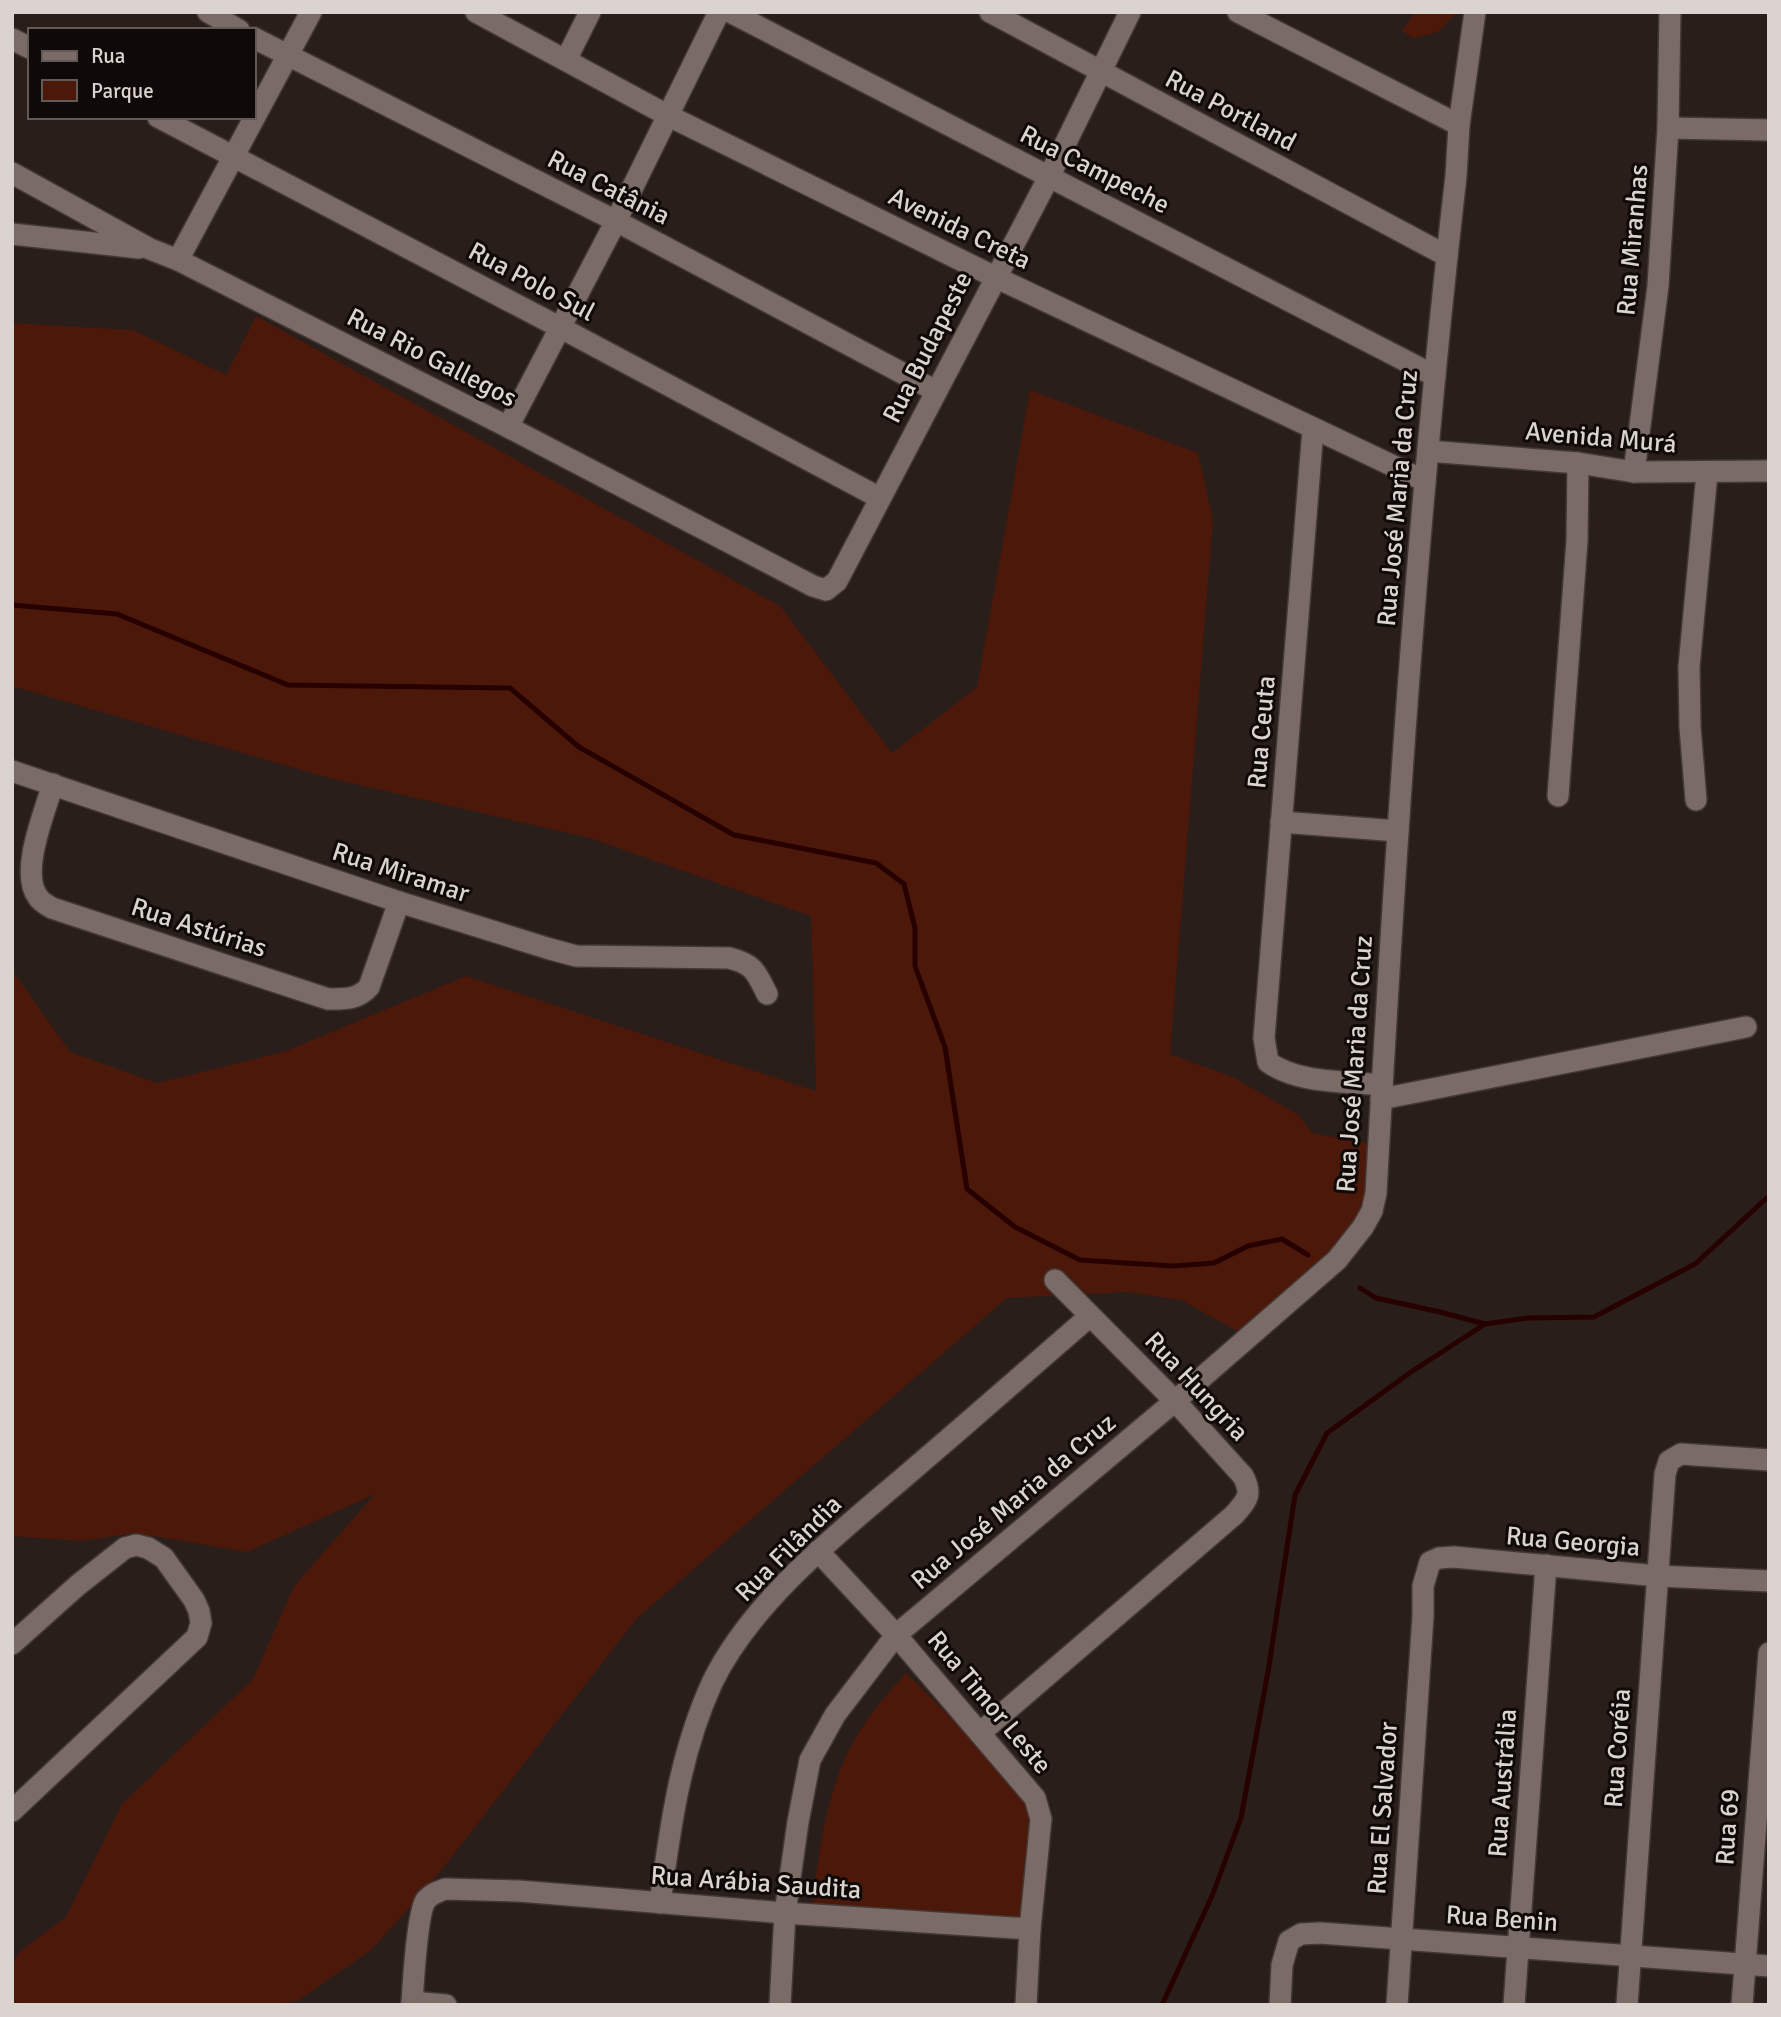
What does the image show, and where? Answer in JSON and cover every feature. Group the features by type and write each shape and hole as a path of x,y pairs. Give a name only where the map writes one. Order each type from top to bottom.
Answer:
{"street":[{"path":"208,12 236,28"},
{"path":"256,117 311,12"},
{"name":"Avenida Creta","path":"476,12 667,114 995,277 1425,481"},
{"path":"566,60 590,12"},
{"path":"508,427 616,221 719,12"},
{"name":"Rua Campeche","path":"730,12 1435,376"},
{"name":"Rua Portland","path":"990,12 1447,256"},
{"name":"Rua Budapeste","path":"826,590 837,581 1049,177 1130,12"},
{"path":"1238,12 1459,125"},
{"name":"Rua José Maria da Cruz","path":"780,2005 785,1913 798,1822 810,1760 835,1715 896,1635 1175,1401 1337,1260 1372,1211 1376,1193 1398,831 1425,481 1457,176 1459,125 1475,12"},
{"name":"Rua Miranhas","path":"1634,472 1658,286 1668,128 1670,12"},
{"path":"12,39 28,47"},
{"name":"Rua Catânia","path":"256,39 616,221 936,391"},
{"name":"Rua Polo Sul","path":"162,119 880,498"},
{"path":"178,260 255,119"},
{"path":"1668,128 1769,130"},
{"name":"Rua Rio Gallegos","path":"12,173 150,249 178,260 508,427 813,586 826,590"},
{"path":"12,234 150,249"},
{"name":"Rua Ceuta","path":"1313,429 1264,1038 1268,1062 1280,1071 1381,1092"},
{"name":"Avenida Murá","path":"1428,451 1578,463 1634,472 1769,470"},
{"path":"1558,796 1577,541 1578,463"},
{"path":"1696,800 1690,727 1689,667 1707,473"},
{"name":"Rua Miramar","path":"12,771 399,902 576,956 729,958 744,962 754,969 767,994"},
{"name":"Rua Astúrias","path":"53,784 33,855 31,874 39,899 52,908 328,999 348,999 361,995 369,987 399,902"},
{"path":"1281,822 1398,831"},
{"path":"1381,1092 1746,1027"},
{"name":"Rua Hungria","path":"980,1733 1210,1535 1239,1509 1249,1495 1249,1487 1243,1476 1175,1401 1055,1280"},
{"name":"Rua Filândia","path":"660,1903 671,1816 686,1751 713,1682 742,1635 768,1602 818,1551 1090,1316"},
{"name":"Rua Coréia","path":"1627,2005 1665,1474 1669,1461 1681,1454 1769,1460"},
{"path":"12,1644 78,1585 125,1548 136,1545 148,1548 164,1559 200,1611 201,1623 197,1637 12,1811"},
{"name":"Rua Timor Leste","path":"818,1551 896,1635 1035,1798 1041,1819 1030,1929 1026,2005"},
{"name":"Rua Georgia","path":"1423,1616 1426,1571 1430,1562 1439,1558 1658,1576 1769,1581"},
{"name":"Rua Austrália","path":"1514,2005 1546,1565"},
{"name":"Rua El Salvador","path":"1396,2005 1423,1616"},
{"name":"Rua 69","path":"1742,2005 1769,1653"},
{"name":"Rua Arábia Saudita","path":"412,2004 424,1902 434,1893 445,1889 477,1889 1030,1929"},
{"name":"Rua Benin","path":"1280,2001 1282,1965 1289,1941 1301,1934 1401,1938 1769,1966"},
{"path":"412,2004 446,2005"}],"green space":[{"path":"1415,12 1455,14 1438,32 1413,38 1402,31"},
{"path":"256,316 780,606 892,753 977,687 1030,390 1198,453 1213,520 1170,1054 1235,1078 1299,1115 1312,1133 1367,1143 1368,1187 1358,1219 1346,1237 1312,1273 1241,1333 1181,1300 1127,1292 1007,1298 637,1618 429,1886 370,1951 297,2001 266,2005 32,2005 13,2002 12,1967 19,1952 66,1917 122,1804 253,1679 294,1586 375,1494 247,1552 135,1533 81,1541 12,1536 12,970 70,1052 157,1083 286,1051 466,976 816,1091 811,916 590,838 329,778 12,686 12,323 133,330 226,375"},
{"path":"906,1673 961,1728 1025,1804 1029,1822 1021,1920 812,1905 824,1827 840,1770 867,1720"}],"waterway":[{"path":"12,605 117,614 288,685 510,688 579,747 734,835 876,863 904,884 915,928 915,966 945,1047 967,1189 1015,1227 1080,1260 1174,1266 1214,1263 1248,1246 1282,1239 1308,1255"},
{"path":"1360,1288 1376,1298 1485,1324 1528,1318 1594,1317 1695,1264 1769,1196"},
{"path":"1162,2005 1212,1896 1241,1818 1268,1672 1295,1495 1327,1433 1411,1372 1485,1324"}]}
